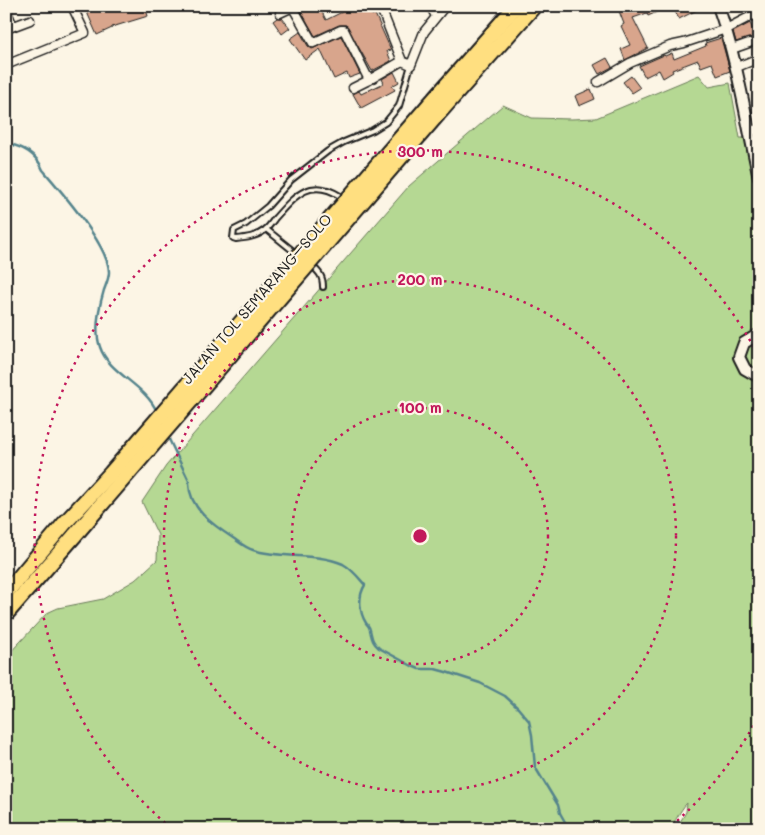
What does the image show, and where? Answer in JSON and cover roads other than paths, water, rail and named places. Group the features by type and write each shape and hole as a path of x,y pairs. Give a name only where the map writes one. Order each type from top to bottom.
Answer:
{"highway":[{"name":"JALAN TOL SEMARANG–SOLO","path":"6,614 434,110 516,6"},
{"name":"JALAN TOL SEMARANG–SOLO","path":"6,593 64,524 434,110 534,6"}],"street":[{"path":"6,65 85,32 72,7 82,6"},
{"path":"380,6 402,61"},
{"path":"430,6 436,16"},
{"path":"353,88 402,61 411,64 424,32 445,6"},
{"path":"718,6 754,130 759,177"},
{"path":"280,13 293,7 313,44 344,30 369,80"},
{"path":"6,10 10,27 30,20"},
{"path":"598,82 630,63 670,46 726,29 759,12"},
{"path":"732,49 749,43"},
{"path":"737,68 759,58"},
{"path":"759,334 744,343 739,357 745,369 759,377"}],"lane":[{"path":"340,196 328,189 319,187 303,192 266,229 256,236 233,238 234,230 246,224 268,206 291,180 344,142 373,130 386,122 398,106 411,64"},
{"path":"266,229 319,271 323,278 323,287"}],"waterway":[{"path":"6,143 23,149 37,159 43,170 93,234 101,248 107,261 109,272 98,318 97,333 100,347 111,365 144,394 157,412"},
{"path":"167,435 189,481 193,499 203,515 210,521 253,550 264,553 321,558 343,564 365,585 360,599 361,609 373,640 379,648 419,669 435,669 480,683 505,696 518,708 529,721 535,767 558,805 560,813 569,829"}]}
